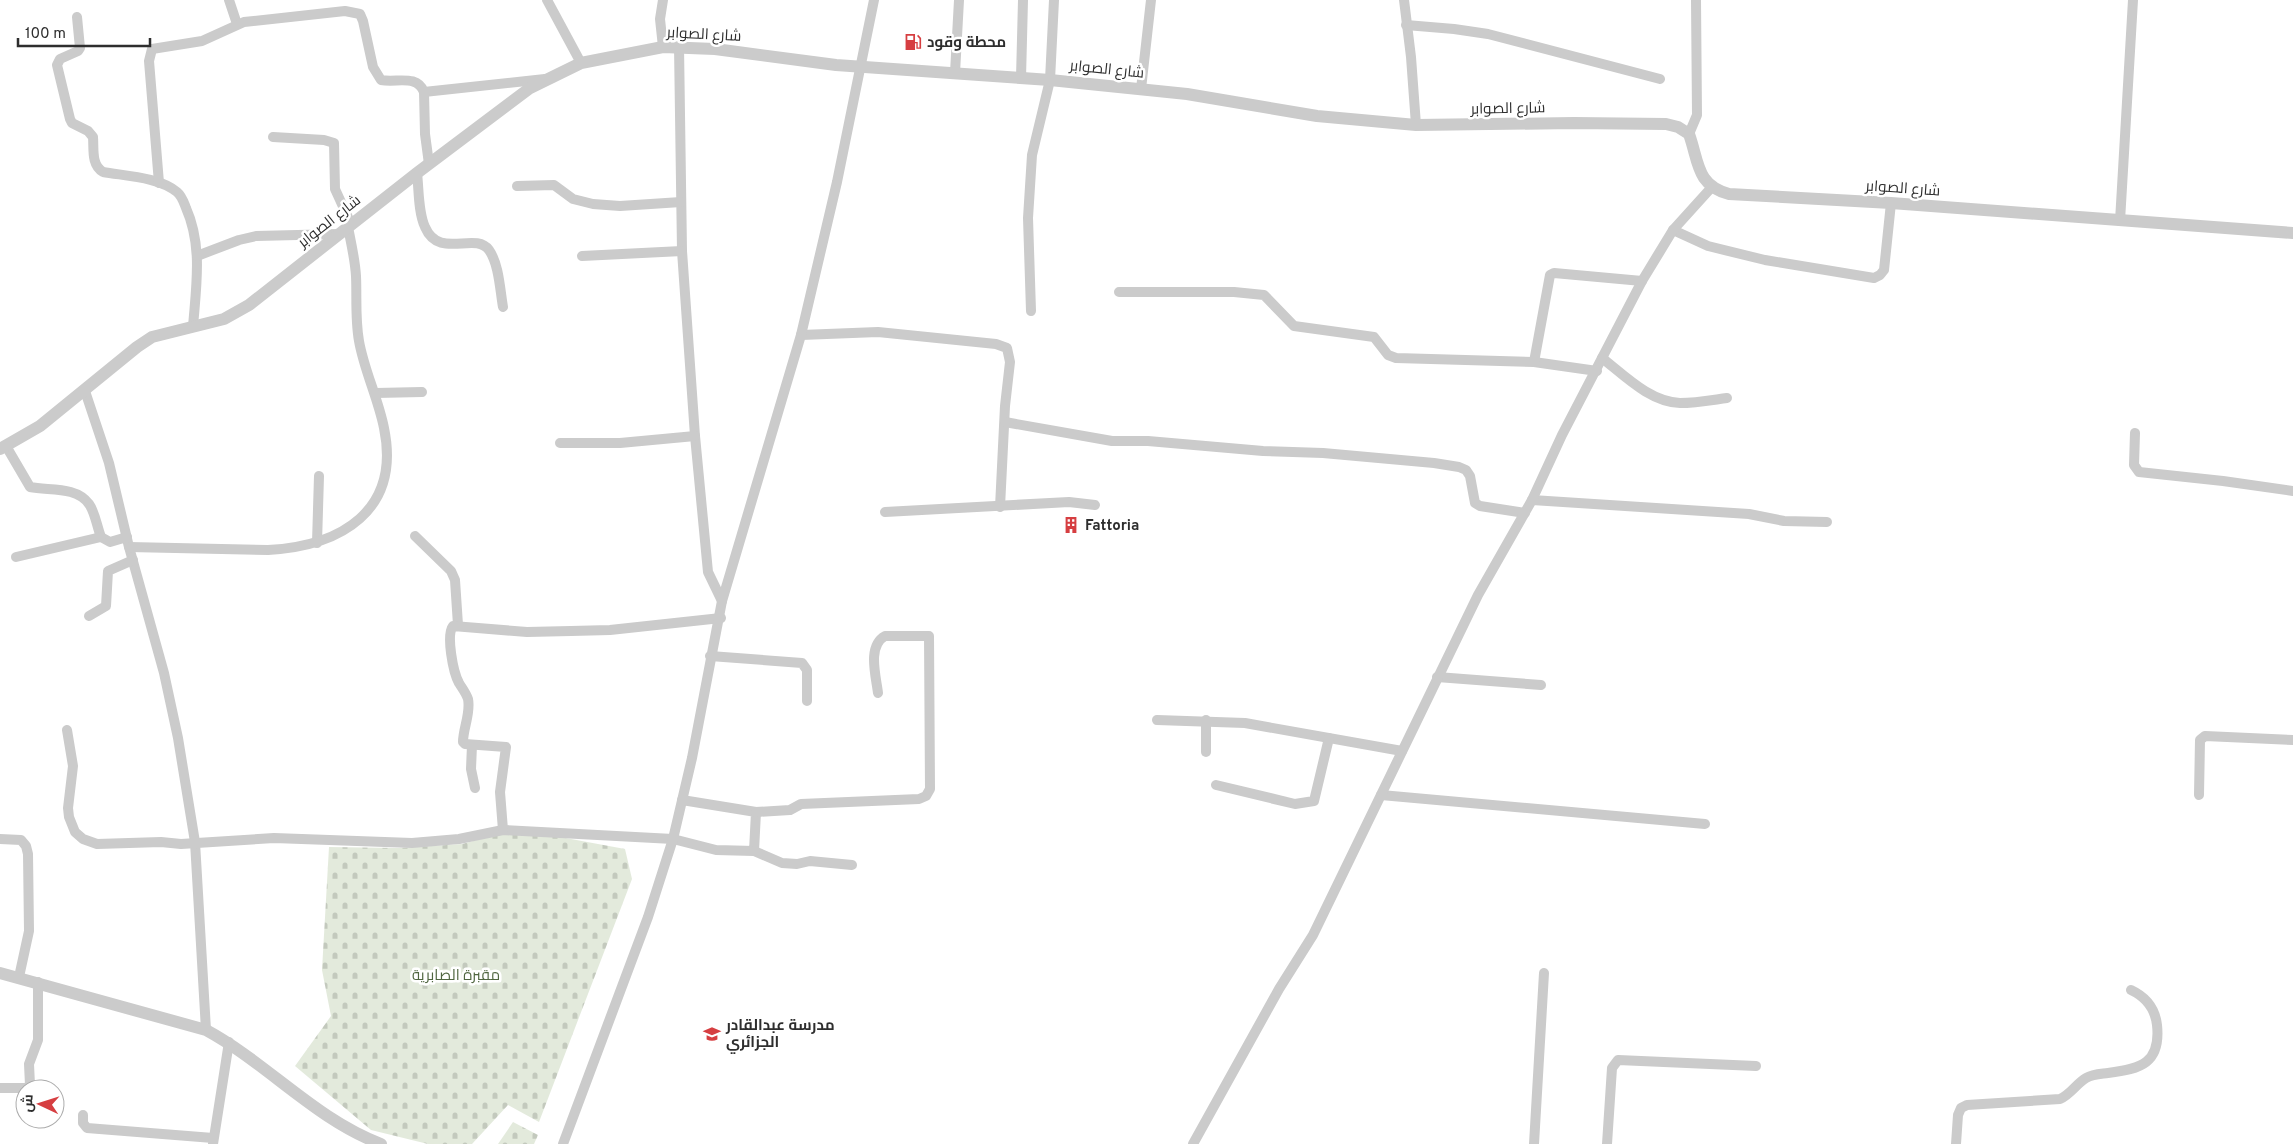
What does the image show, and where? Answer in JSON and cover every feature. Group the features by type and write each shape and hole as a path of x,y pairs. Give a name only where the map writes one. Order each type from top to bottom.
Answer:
{"street":[{"path":"229,0 237,24"},
{"path":"547,0 582,63"},
{"path":"662,0 660,29 663,47"},
{"path":"563,1144 639,943 673,839 710,656 721,618 722,601 801,335 838,176 874,0"},
{"path":"955,73 959,0"},
{"path":"1021,0 1021,78"},
{"path":"1031,311 1028,218 1032,155 1050,80 1054,0"},
{"path":"1142,89 1151,0"},
{"path":"1404,0 1414,79 1416,125"},
{"path":"1193,1144 1313,935 1478,595 1532,500 1562,436 1642,281 1674,230 1711,188 1700,171 1689,134 1697,115 1696,0"},
{"path":"2120,221 2133,0"},
{"path":"159,183 149,61 152,50 202,41 237,24 336,12 355,12 360,14 377,76 381,80 417,82 424,92 425,134 429,164"},
{"path":"77,17 80,48 78,51 60,59 57,65 72,123 92,134 97,168 103,172 159,183 176,191 181,196 196,236 197,256 193,327"},
{"path":"1406,25 1454,28 1488,34 1660,79"},
{"path":"678,46 682,251 695,436 708,572 722,601"},
{"name":"شارع الصوابر","path":"3,447 40,426 137,347 152,337 224,319 248,305 417,173 546,78 582,63 663,47 678,46 859,66 1050,80 1142,89 1187,94 1317,116 1416,125 1649,122 1678,127 1689,134"},
{"path":"424,92 546,78"},
{"path":"16,557 101,537 110,542 268,550 289,549 317,543 339,534 358,520 375,502 383,486 387,452 376,393 359,342 356,274 335,189 334,143 324,140 273,138"},
{"path":"417,173 424,225 430,237 437,242 480,244 488,249 493,259 503,306"},
{"path":"518,186 554,185 573,199 593,204 620,206 681,202"},
{"name":"شارع الصوابر","path":"1711,188 1729,194 1891,203 2293,233"},
{"path":"1674,230 1708,246 1765,260 1874,278 1880,276 1884,270 1891,203"},
{"path":"197,256 232,242 256,236 346,228"},
{"path":"582,256 682,251"},
{"path":"1534,362 1550,275 1554,273 1642,281"},
{"path":"1119,292 1234,292 1264,296 1294,326 1374,337 1388,355 1396,358 1534,362 1597,370"},
{"path":"801,335 878,332 1002,345 1007,348 1010,362 1000,507"},
{"path":"1602,358 1648,392 1664,400 1682,403 1727,398"},
{"path":"85,391 109,463 128,542 164,673 188,792 196,842 206,1030"},
{"path":"376,393 422,392"},
{"path":"1005,422 1112,441 1148,441 1263,451 1323,453 1459,467 1466,470 1470,476 1475,503 1480,506 1525,513"},
{"path":"2135,433 2134,465 2139,472 2293,491"},
{"path":"560,443 620,443 695,436"},
{"path":"3,447 30,487 66,491 80,496 90,504 101,537"},
{"path":"317,543 319,476"},
{"path":"1532,500 1749,514 1784,520 1827,522"},
{"path":"885,512 1070,502 1095,505"},
{"path":"415,536 451,571 455,580 458,626"},
{"path":"89,616 106,606 108,571 133,560"},
{"path":"504,830 500,792 506,747 465,744 463,742 469,707 466,694 455,674 450,633 453,626 519,632 610,630 721,618"},
{"path":"682,800 756,812 790,810 801,804 919,799 926,796 930,790 929,636 881,638 874,649 878,693"},
{"path":"710,656 802,663 806,670 807,701"},
{"path":"1437,677 1541,685"},
{"path":"1157,720 1206,720 1246,723 1402,751"},
{"path":"1206,720 1206,752"},
{"path":"67,730 72,766 68,808 69,817 75,832 83,840 97,844 274,838 412,843 459,839 504,830 673,839 716,850 754,851 782,863 797,864 810,861 852,865"},
{"path":"2199,795 2200,740 2205,736 2210,734 2293,740"},
{"path":"1216,785 1295,804 1314,801 1329,738"},
{"path":"472,744 472,772 475,788"},
{"path":"1381,795 1705,824"},
{"path":"754,851 756,812"},
{"path":"0,839 21,840 28,854 29,931 19,977"},
{"path":"0,973 206,1030 228,1042 341,1124 381,1144"},
{"path":"1534,1144 1544,973"},
{"path":"0,1088 26,1088 30,1085 29,1064 38,1040 38,982"},
{"path":"1956,1144 1958,1115 1961,1108 1966,1105 2060,1099 2068,1096 2085,1078 2092,1075 2125,1071 2147,1061 2154,1055 2157,1044 2154,1014 2150,1004 2141,994 2131,990"},
{"path":"83,1115 83,1123 88,1128 213,1141 228,1042"},
{"path":"1607,1144 1612,1068 1618,1060 1756,1066"}],"green space":[{"name":"مقبرة الصابرية","path":"517,829 625,849 632,879 539,1122 508,1105 472,1144 428,1144 371,1130 295,1066 331,1016 322,970 329,847 399,848 462,844"},
{"path":"513,1122 538,1135 534,1144 498,1144"}],"place":[{"name":"محطة وقود","path":"913,42"},
{"name":"Fattoria","path":"1071,525"},
{"name":"مدرسة عبدالقادر الجزائري","path":"712,1034"}]}
